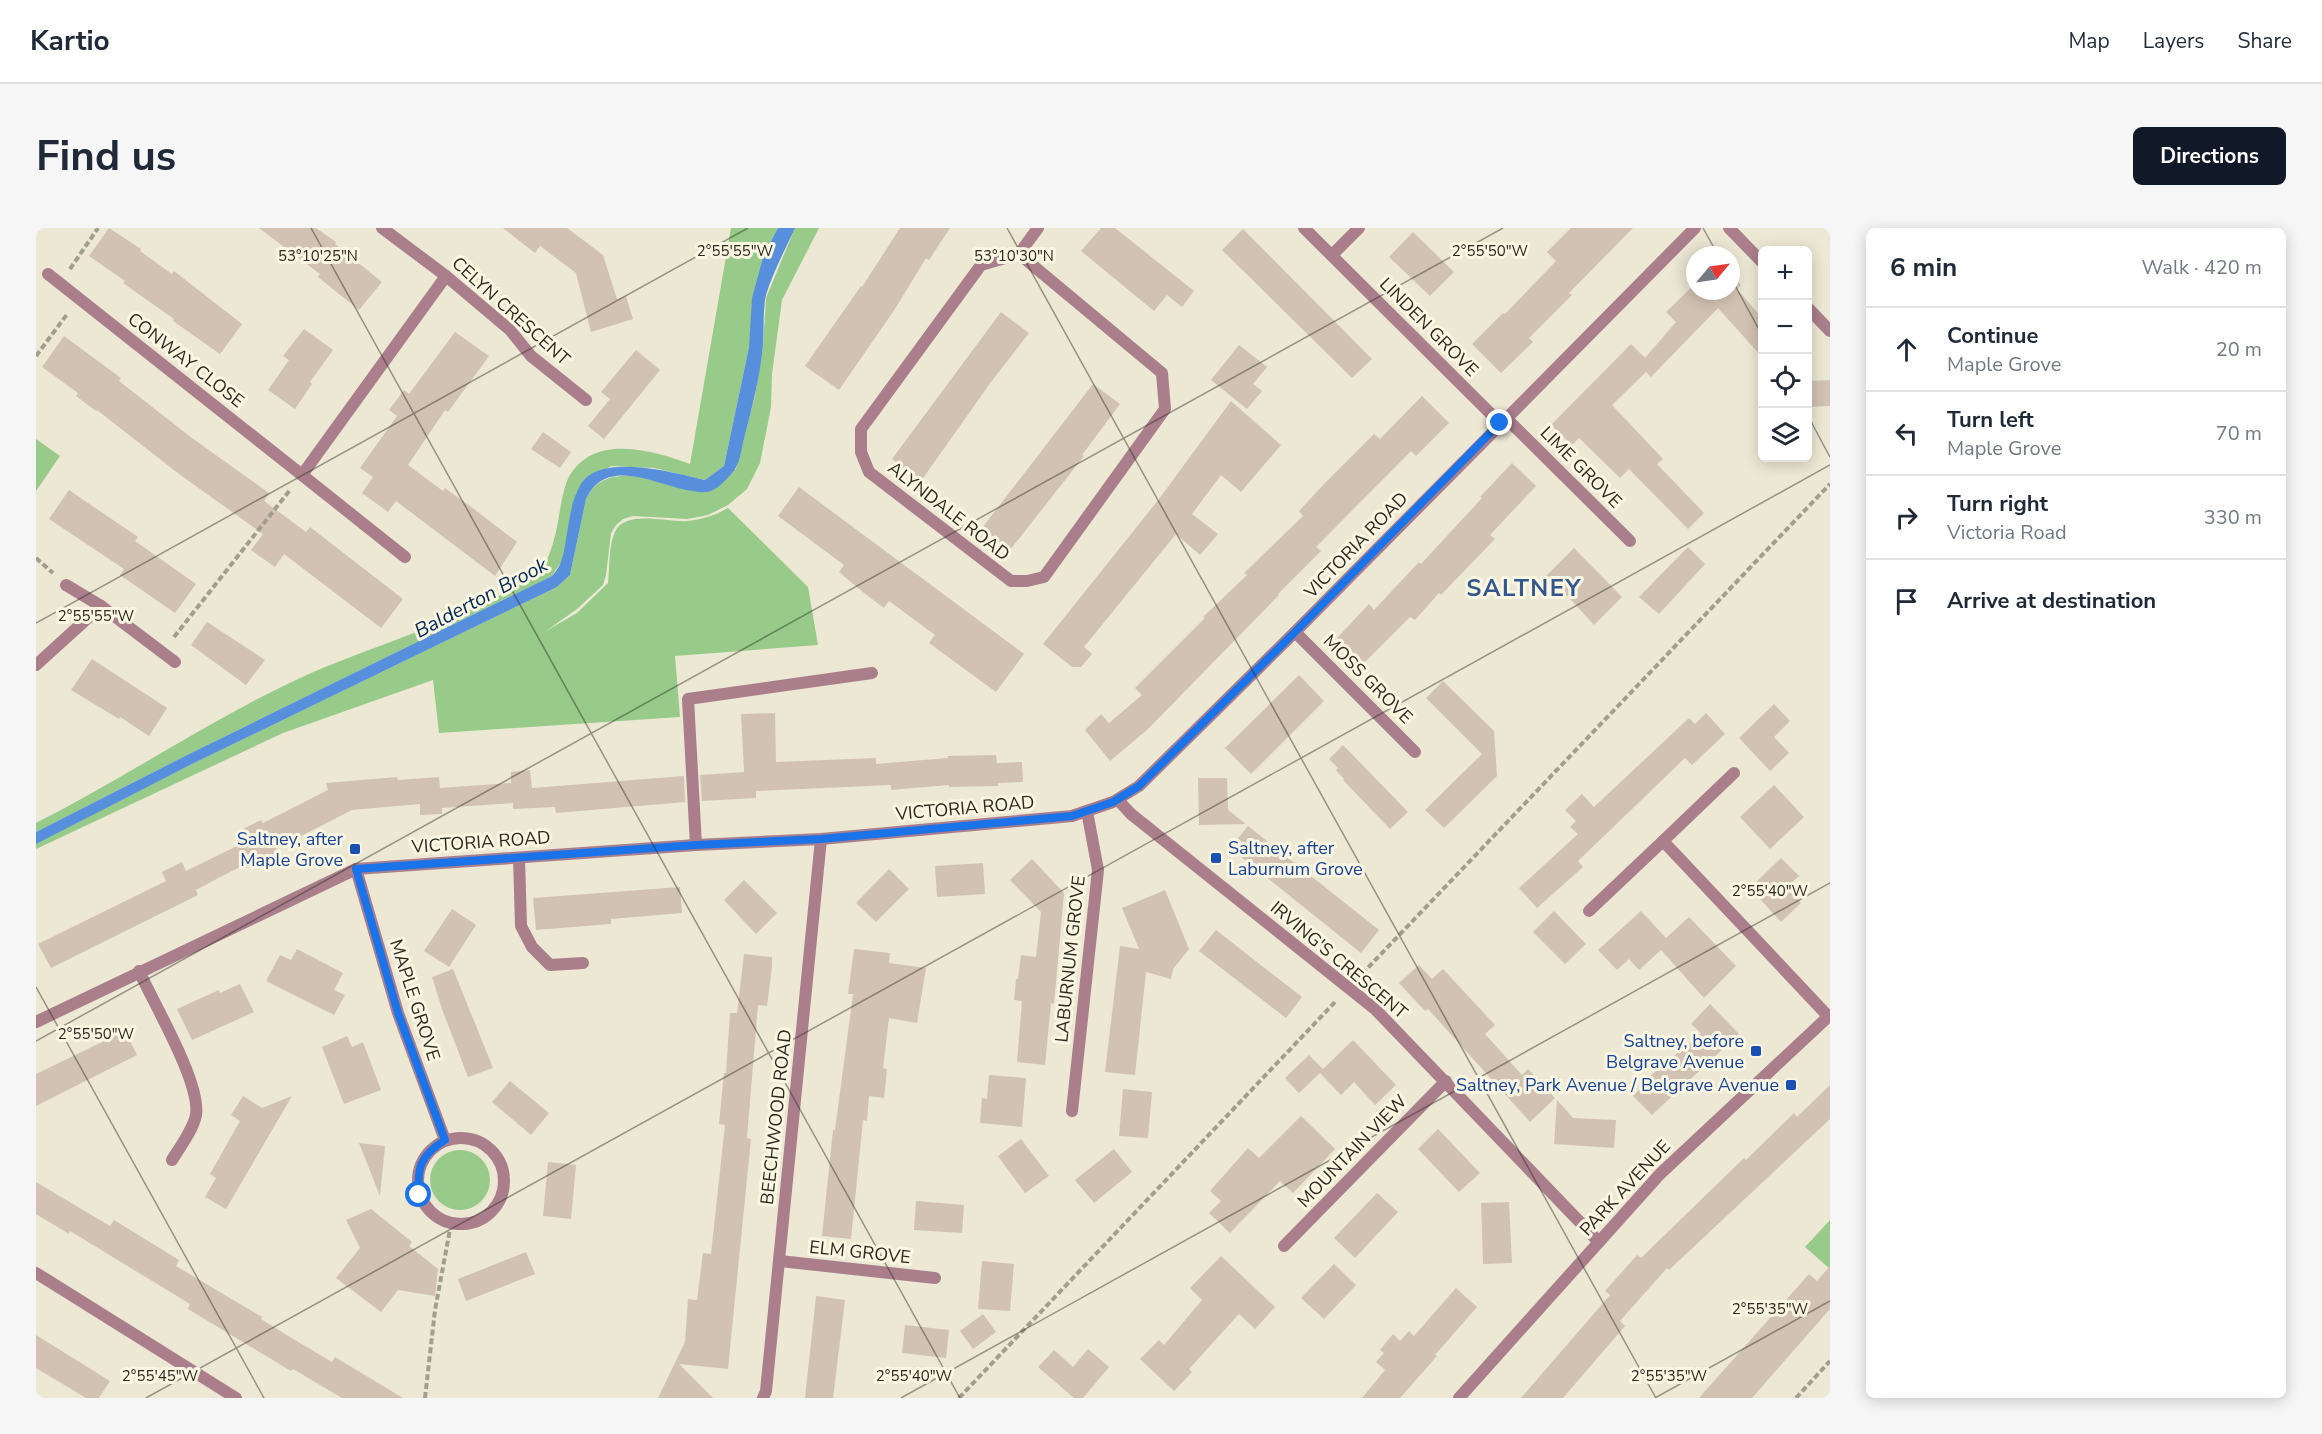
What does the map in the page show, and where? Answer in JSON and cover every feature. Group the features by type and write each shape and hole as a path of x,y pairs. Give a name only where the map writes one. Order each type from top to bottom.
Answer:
{"street":[{"name":"CELYN CRESCENT","path":"382,228 446,276 510,330 531,356 586,400"},
{"path":"1019,254 1038,228"},
{"name":"LINDEN GROVE","path":"1304,228 1503,421"},
{"path":"1332,255 1359,228"},
{"name":"VICTORIA ROAD","path":"36,1022 356,869 696,845 821,839 1072,816 1118,800 1139,786 1295,632 1695,228"},
{"path":"1729,228 1758,258"},
{"name":"ALYNDALE ROAD","path":"1019,254 1162,373 1165,410 1044,577 1028,581 1011,581 869,472 861,452 861,429 981,265 1019,254"},
{"name":"CONWAY CLOSE","path":"48,274 61,282 405,557"},
{"path":"302,475 446,276"},
{"path":"1812,312 1830,331"},
{"name":"LIME GROVE","path":"1503,421 1630,541"},
{"path":"66,585 101,606 175,662"},
{"path":"36,665 101,606"},
{"name":"MOSS GROVE","path":"1295,632 1415,752"},
{"path":"696,845 688,699 872,673"},
{"path":"1589,911 1734,773"},
{"name":"IRVING'S CRESCENT","path":"1118,800 1131,814 1375,1009 1599,1242"},
{"name":"LABURNUM GROVE","path":"1072,1111 1098,870 1086,812"},
{"name":"BEECHWOOD ROAD","path":"763,1398 766,1391 780,1261 821,839"},
{"path":"1663,841 1829,1015"},
{"path":"519,858 521,926 532,947 550,965 583,963"},
{"name":"MAPLE GROVE","path":"356,869 398,1013 445,1140"},
{"path":"139,971 190,1077 197,1101 196,1118 172,1160"},
{"name":"PARK AVENUE","path":"1459,1398 1660,1174 1829,1015"},
{"name":"MOUNTAIN VIEW","path":"1284,1245 1446,1081"},
{"path":"464,1138 478,1142 489,1148 499,1160 504,1175 503,1193 497,1206 482,1220 468,1225 443,1222 426,1209 419,1195 418,1175 422,1161 432,1149 445,1140 464,1138"},
{"name":"ELM GROVE","path":"780,1261 935,1278"},
{"path":"36,1273 236,1398"}],"path":[{"path":"61,282 98,228"},
{"path":"36,356 79,298"},
{"path":"162,652 302,475"},
{"path":"959,1398 1830,484"},
{"path":"425,1398 435,1310 451,1224"},
{"path":"1796,1398 1830,1361"}],"green space":[{"path":"731,228 778,228 764,254 749,347 724,466 705,480 654,468 611,466 576,493 563,559 552,576 191,753 36,832 36,823 265,695 328,666 448,620 506,592 534,575 543,566 551,550 563,494 570,475 581,462 595,454 626,449 660,454 690,464"},
{"path":"795,228 819,228 782,300 772,374 771,407 760,463 747,489 728,505 708,515 687,519 633,516 623,519 611,533 603,585 577,609 546,631 577,613 608,583 611,544 620,525 637,519 693,520 713,515 728,508 808,587 818,645 675,656 680,717 439,733 433,680 283,733 36,849 36,843 194,763 557,587 570,575 586,499 595,487 606,479 634,476 692,490 736,469 755,396 763,347 766,298"},
{"path":"36,439 60,456 36,491"},
{"path":"460,1150 477,1155 485,1163 490,1180 485,1197 477,1205 460,1210 443,1205 435,1197 430,1180 435,1163 443,1155"},
{"path":"1830,1220 1830,1269 1805,1247"}],"water":[{"path":"778,228 795,228 765,300 760,369 740,457 735,470 721,485 707,492 692,491 641,478 610,477 597,484 586,499 570,575 557,587 194,763 36,844 36,832 191,753 552,576 563,556 575,495 581,484 591,474 605,469 639,467 705,480 724,466 749,347 752,298 764,254"}],"building":[{"path":"109,228 141,249 140,251 172,274 174,271 242,324 220,354 89,256"},
{"path":"259,228 316,228 336,242 335,244 382,282 359,310 318,277 320,274"},
{"path":"503,228 567,228 603,255 617,299 626,296 633,319 591,332 576,273 540,246 535,253"},
{"path":"900,228 950,228 929,260 926,258 895,309 839,390 805,366 862,287"},
{"path":"1101,228 1115,228 1194,291 1182,307 1167,295 1154,311 1081,251"},
{"path":"1571,228 1633,228 1569,293 1572,295 1529,338 1533,342 1501,373 1472,344 1503,313 1505,314 1556,261 1547,252"},
{"path":"1243,229 1372,359 1352,378 1222,250"},
{"path":"1413,232 1454,272 1430,296 1389,257"},
{"path":"1740,292 1758,313 1758,353 1718,308 1651,377 1646,372 1612,405 1663,459 1657,464 1704,513 1688,529 1629,469 1620,478 1579,438 1572,445 1551,425 1631,344 1645,358 1676,322 1666,312 1686,293 1686,300 1740,300"},
{"path":"1001,312 1029,333 991,382 921,481 892,459"},
{"path":"304,329 333,350 310,382 312,384 295,409 268,390 289,360 283,356"},
{"path":"455,332 489,356 448,412 445,410 408,465 443,491 445,488 517,542 495,576 396,501 388,512 362,493 373,477 360,468 397,416 389,410 404,390 409,394"},
{"path":"64,336 121,378 119,381 192,438 269,493 264,501 306,532 310,527 403,599 381,628 284,554 275,567 251,550 263,534 179,474 76,396 78,393 42,367"},
{"path":"1239,345 1267,367 1253,384 1262,391 1247,409 1211,380"},
{"path":"636,350 660,370 604,439 588,426 610,399 601,392"},
{"path":"1830,380 1830,406 1812,407 1812,381"},
{"path":"1093,384 1120,404 1082,455 1084,456 1010,550 982,528"},
{"path":"1422,396 1449,423 1416,456 1411,451 1316,547 1321,551 1279,595 1147,730 1110,761 1085,730 1101,714 1109,723 1142,695 1135,688 1247,575 1244,573 1303,516 1299,511 1324,484 1374,434 1380,439"},
{"path":"1231,401 1281,445 1241,492 1221,475 1192,514 1218,534 1200,555 1176,534 1084,647 1092,654 1081,667 1072,667 1043,644 1159,499"},
{"path":"543,432 571,452 560,468 531,449"},
{"path":"1512,463 1536,486 1490,535 1495,539 1441,595 1439,593 1415,620 1410,617 1364,663 1337,638 1369,604 1374,610 1419,562 1421,564"},
{"path":"799,487 1024,654 996,692 929,643 935,635 889,601 884,608 864,593 839,572 844,565 778,516"},
{"path":"69,490 138,537 135,541 196,584 175,613 120,575 124,569 49,519"},
{"path":"1688,547 1705,564 1659,614 1639,597"},
{"path":"1574,548 1622,597 1594,625 1562,590 1560,592 1545,577"},
{"path":"207,622 265,660 246,685 191,645"},
{"path":"92,659 167,708 149,736 71,690"},
{"path":"1299,675 1324,701 1251,774 1225,748"},
{"path":"1443,681 1494,731 1497,776 1444,828 1425,810 1482,754 1426,698"},
{"path":"1774,704 1790,721 1774,737 1789,753 1770,771 1739,738"},
{"path":"775,713 776,762 876,758 876,764 948,758 948,756 996,755 997,763 1022,762 1023,782 998,783 998,786 949,787 949,785 891,790 891,785 756,791 756,798 702,801 700,775 744,772 741,714"},
{"path":"1706,713 1725,734 1692,765 1685,758 1578,861 1583,867 1537,908 1519,888 1578,834 1570,827 1576,821 1565,810 1582,794 1594,807 1689,718 1695,724"},
{"path":"1343,745 1408,812 1390,829 1343,780 1336,770 1338,768 1329,759"},
{"path":"530,770 532,788 684,776 685,802 556,813 555,807 513,809 513,803 442,808 442,814 420,815 420,804 352,810 276,849 279,854 260,863 258,858 226,874 196,890 198,895 51,968 38,944 166,881 162,872 182,862 186,871 249,840 243,829 261,820 263,823 328,790 326,783 397,777 398,780 439,777 440,788 511,783 511,772"},
{"path":"1198,778 1227,778 1228,810 1246,824 1199,825"},
{"path":"1774,785 1804,817 1770,849 1740,817"},
{"path":"1248,826 1379,930 1361,953 1230,848"},
{"path":"1781,858 1799,876 1787,887 1801,903 1781,922 1750,888"},
{"path":"1032,859 1064,893 1054,1004 1051,1003 1045,1065 1017,1062 1022,1001 1014,1000 1016,979 1018,979 1021,955 1036,957 1041,912 1010,880"},
{"path":"983,863 985,894 937,897 935,866"},
{"path":"889,869 909,889 876,922 856,903"},
{"path":"744,880 777,913 756,934 724,900"},
{"path":"680,887 682,913 611,919 611,924 536,930 533,898"},
{"path":"1165,890 1189,949 1173,969 1171,979 1146,972 1135,1075 1105,1072 1120,946 1139,949 1122,908"},
{"path":"452,909 476,925 449,967 424,951"},
{"path":"1554,911 1586,944 1565,964 1533,932"},
{"path":"1641,911 1666,938 1689,917 1736,966 1704,998 1661,950 1639,970 1629,959 1617,970 1598,950"},
{"path":"1216,930 1302,997 1286,1018 1199,951"},
{"path":"297,949 343,973 334,990 345,995 334,1015 266,981 280,955 291,960"},
{"path":"854,949 890,953 889,963 926,968 917,1023 889,1018 883,1068 887,1069 884,1098 869,1096 867,1121 863,1120 851,1239 822,1236 833,1130 835,1130 853,994 848,994"},
{"path":"744,954 772,957 772,967 767,1006 758,1005 747,1138 751,1139 728,1369 679,1364 713,1398 658,1398 685,1342 688,1299 697,1300 703,1253 711,1254 725,1125 719,1124 724,1073 726,1073 730,1013 737,1013"},
{"path":"1419,965 1432,979 1443,969 1495,1025 1485,1034 1522,1075 1528,1069 1555,1098 1530,1122 1428,1009 1425,1011 1399,983"},
{"path":"453,969 493,1068 468,1077 432,977"},
{"path":"240,984 254,1012 192,1040 177,1009 219,990 220,993"},
{"path":"1710,1004 1739,1034 1652,1115 1633,1096 1644,1085 1642,1083 1701,1033 1691,1024"},
{"path":"125,1031 137,1055 36,1106 36,1074"},
{"path":"347,1036 352,1047 363,1042 381,1090 344,1104 322,1047"},
{"path":"1353,1040 1396,1085 1375,1105 1354,1082 1341,1095 1320,1073 1299,1093 1285,1078 1309,1055 1323,1069"},
{"path":"989,1075 1026,1078 1022,1127 980,1123 982,1098 987,1099"},
{"path":"510,1081 549,1113 531,1135 492,1102"},
{"path":"1830,1085 1830,1119 1669,1270 1667,1268 1620,1321 1625,1326 1563,1398 1521,1398 1610,1295 1605,1291 1637,1255 1641,1258 1744,1158 1746,1160 1794,1113 1797,1117"},
{"path":"1123,1089 1152,1092 1148,1138 1119,1136"},
{"path":"243,1096 262,1108 292,1096 226,1209 205,1197 216,1178 210,1174 240,1121 231,1115"},
{"path":"1557,1100 1573,1118 1616,1120 1614,1148 1554,1144"},
{"path":"1301,1116 1335,1149 1293,1193 1280,1181 1230,1233 1209,1213 1221,1201 1210,1191 1248,1148 1259,1158"},
{"path":"1438,1129 1480,1173 1459,1192 1418,1149"},
{"path":"1021,1139 1049,1176 1025,1193 998,1156"},
{"path":"359,1143 385,1146 380,1196"},
{"path":"1114,1149 1132,1172 1094,1203 1075,1180"},
{"path":"548,1162 576,1165 571,1219 543,1216"},
{"path":"36,1182 110,1226 114,1220 179,1260 176,1266 262,1317 261,1319 285,1334 332,1362 335,1357 403,1398 342,1398 293,1369 291,1371 188,1309 190,1304 70,1231 69,1234 36,1214"},
{"path":"1377,1193 1398,1212 1355,1258 1334,1238"},
{"path":"916,1201 964,1205 962,1233 914,1230"},
{"path":"1509,1202 1512,1263 1483,1264 1481,1203"},
{"path":"371,1209 412,1242 409,1246 438,1269 435,1296 398,1290 381,1312 336,1278 360,1248 346,1220"},
{"path":"526,1252 535,1274 466,1301 458,1279"},
{"path":"1221,1256 1275,1307 1255,1329 1239,1314 1189,1369 1192,1372 1174,1391 1140,1359 1159,1340 1164,1345 1202,1300 1190,1288"},
{"path":"982,1261 1014,1264 1010,1311 978,1309"},
{"path":"1334,1264 1356,1285 1324,1319 1301,1298"},
{"path":"1830,1266 1830,1309 1752,1398 1699,1398 1809,1274 1817,1281"},
{"path":"1456,1288 1477,1307 1435,1355 1437,1356 1400,1398 1362,1398 1385,1370 1376,1362 1384,1353 1380,1350 1393,1334 1400,1341 1409,1331 1414,1336"},
{"path":"816,1296 845,1300 833,1398 805,1398"},
{"path":"983,1314 996,1332 973,1349 960,1331"},
{"path":"905,1325 949,1330 946,1358 902,1353"},
{"path":"36,1335 110,1381 99,1398 86,1398 36,1368"},
{"path":"1088,1349 1109,1367 1083,1398 1074,1398 1038,1367 1054,1350 1073,1367"}],"place":[{"name":"Saltney, after Maple Grove","path":"355,849"},
{"name":"Saltney, after Laburnum Grove","path":"1216,858"},
{"name":"Saltney, before Belgrave Avenue","path":"1756,1051"},
{"name":"Saltney, Park Avenue / Belgrave Avenue","path":"1791,1085"}],"district":[{"name":"SALTNEY","path":"1524,588"}],"route":[{"path":"419,1195 418,1175 422,1161 432,1149 445,1140 398,1013 356,869 696,845 821,839 1072,816 1113,802 1139,786 1295,632 1500,423"}],"water label":[{"name":"Balderton Brook","path":"481,598"}]}
